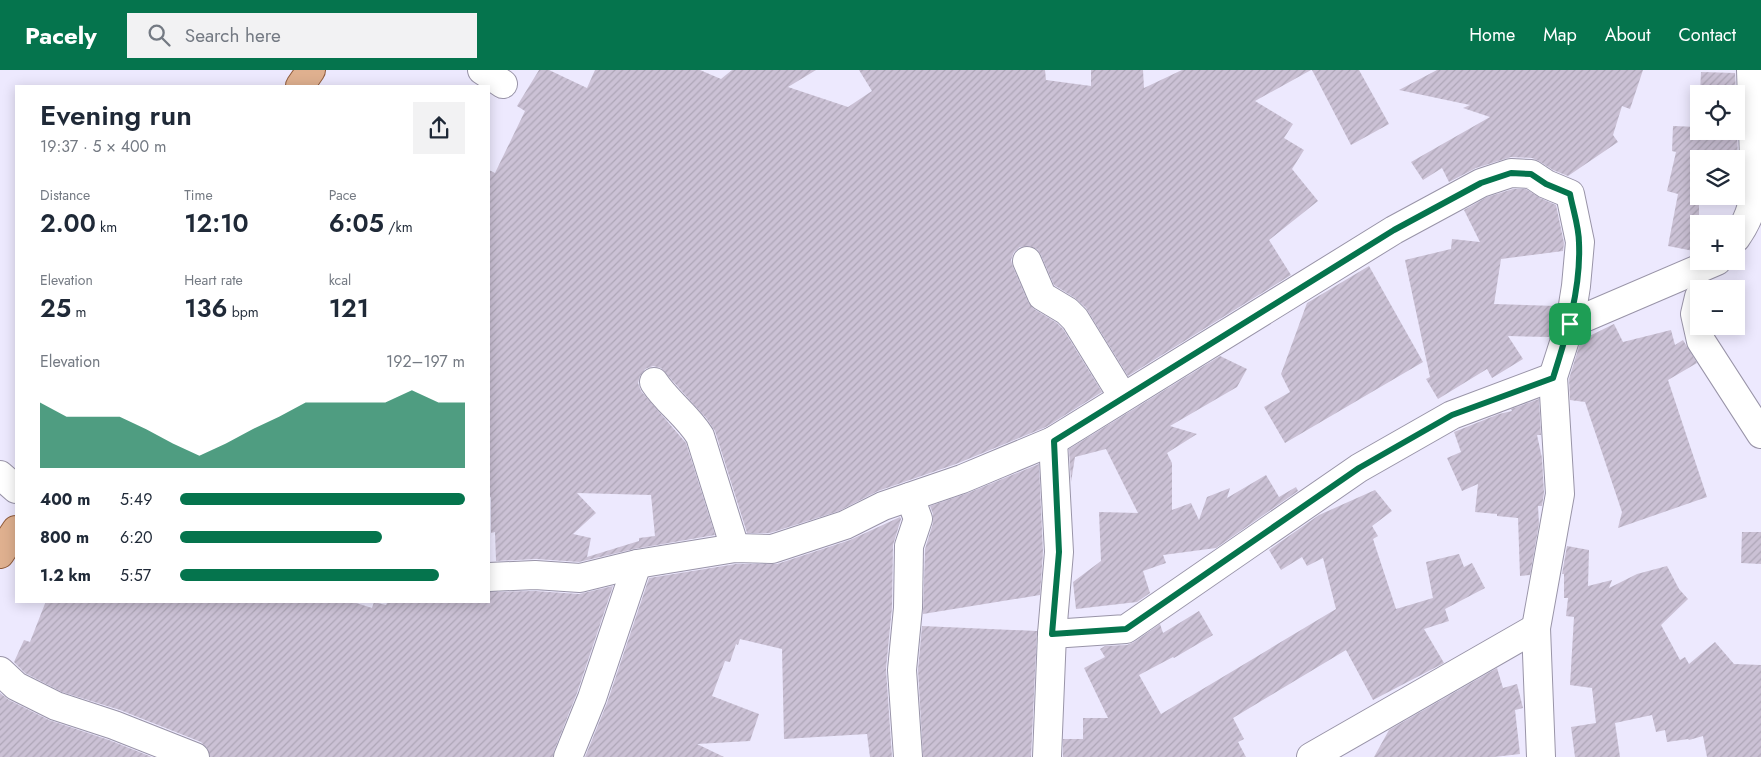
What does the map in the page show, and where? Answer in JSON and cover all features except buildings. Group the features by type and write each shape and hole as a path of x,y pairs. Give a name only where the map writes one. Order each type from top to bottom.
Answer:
{"main road":[{"path":"301,85 310,70"},
{"path":"0,554 15,532"}],"street":[{"path":"1745,226 1753,205 1757,163 1751,70"},
{"path":"490,577 535,575 580,578 637,564 735,548 772,549 845,524 910,496 962,479 1054,441 1394,230 1481,183 1511,173 1531,174 1546,184 1570,194 1580,242 1570,324 1553,378 1560,494 1536,628 1541,757"},
{"path":"1027,261 1042,296 1067,311 1075,319 1123,398"},
{"path":"1570,324 1696,270"},
{"path":"1700,335 1701,341 1761,434"},
{"path":"1052,634 1126,629 1359,468 1452,415 1553,378"},
{"path":"654,382 663,395 692,423 700,436 735,548"},
{"path":"1047,757 1052,634 1059,552 1054,441"},
{"path":"0,475 15,488"},
{"path":"908,757 902,670 908,608 909,546 918,520 910,496"},
{"path":"568,757 592,698 637,564"},
{"path":"1311,757 1536,628"},
{"path":"0,671 16,686 56,706 114,725 194,757"}],"route":[{"path":"1511,173 1531,174 1546,184 1570,194 1580,242 1570,324 1553,378 1452,415 1359,468 1126,629 1052,634 1059,552 1054,441 1394,230 1481,183 1511,173"}]}
